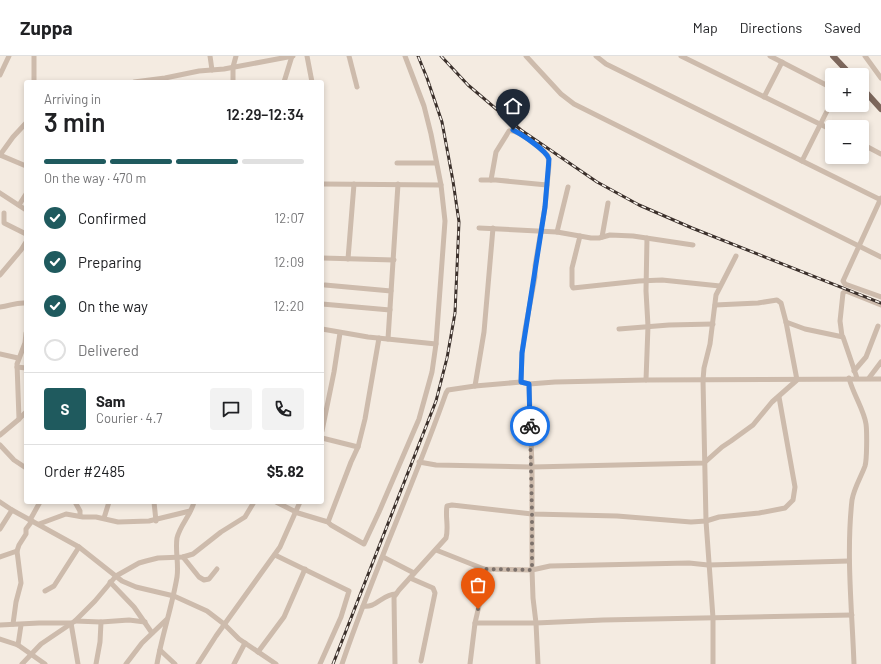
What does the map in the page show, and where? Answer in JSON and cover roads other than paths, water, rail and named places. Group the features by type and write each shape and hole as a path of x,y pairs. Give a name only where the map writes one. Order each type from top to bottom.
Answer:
{"main road":[{"path":"833,56 843,68"},
{"path":"869,96 881,109"}],"street":[{"path":"1,72 9,56"},
{"path":"34,56 34,80"},
{"path":"210,56 212,70"},
{"path":"233,80 236,56"},
{"path":"150,80 199,71 234,67 292,56 285,80"},
{"path":"307,56 312,80"},
{"path":"350,56 357,87"},
{"path":"280,504 296,512 328,522 360,542 366,544 419,419 432,372 436,344 445,221 441,184 431,134 424,106 405,56"},
{"path":"526,56 561,94 574,104 881,257"},
{"path":"596,56 606,64 881,199 844,282 881,297"},
{"path":"681,56 825,126"},
{"path":"770,56 825,84"},
{"path":"865,56 881,78"},
{"path":"764,96 782,62"},
{"path":"802,161 827,112"},
{"path":"24,125 0,155 24,165"},
{"path":"491,180 496,152 507,132 513,130 524,136 548,156 545,207 535,266 535,277 524,337 521,382"},
{"path":"869,148 881,154"},
{"path":"397,162 436,163"},
{"path":"481,180 547,184"},
{"path":"324,184 441,184"},
{"path":"348,259 354,184"},
{"path":"388,339 398,184"},
{"path":"557,232 568,187"},
{"path":"0,193 24,209"},
{"path":"18,205 24,197"},
{"path":"602,237 608,203"},
{"path":"4,213 4,223 24,233"},
{"path":"479,228 557,232 591,238 610,235 647,238 693,245"},
{"path":"475,386 484,332 494,228"},
{"path":"580,236 572,268 573,288 662,280 720,286"},
{"path":"646,380 648,326 646,281 647,238"},
{"path":"0,275 24,247"},
{"path":"713,664 712,618 706,521 702,380 713,324 716,295 736,256"},
{"path":"324,258 394,260"},
{"path":"326,285 391,291"},
{"path":"857,378 842,336 840,321 842,293 846,291 881,305"},
{"path":"715,305 758,303 778,300 781,302 797,380"},
{"path":"0,307 10,306 16,303 24,303"},
{"path":"324,304 390,310"},
{"path":"786,322 812,331 842,336"},
{"path":"619,329 648,326 713,324"},
{"path":"854,371 866,357 878,326"},
{"path":"324,330 436,344"},
{"path":"324,418 334,372 340,333"},
{"path":"328,522 358,447 365,419 379,338"},
{"path":"19,419 17,368 18,358 24,345"},
{"path":"0,354 18,358"},
{"path":"869,378 881,362"},
{"path":"17,368 24,368"},
{"path":"849,378 852,390 866,423 865,464 852,499 849,561 854,664"},
{"path":"342,664 419,462 433,431 446,392 475,386 521,382 529,384 646,380 881,379"},
{"path":"419,462 436,465 532,467 704,463 722,447 753,425 797,380"},
{"path":"529,384 532,467 532,570 538,664"},
{"path":"395,664 394,604 396,594 446,538 448,532 446,514 449,505 532,514 617,516 691,522 706,521 719,517 778,511 788,506 793,500 795,487 779,397"},
{"path":"0,435 24,414"},
{"path":"324,438 358,447"},
{"path":"0,446 14,460 24,465"},
{"path":"0,502 79,547 122,581 136,587 174,596 202,608 224,624 245,643 276,664"},
{"path":"13,624 16,602 21,583 17,551 39,504"},
{"path":"76,504 80,511 80,516"},
{"path":"104,518 108,504"},
{"path":"154,504 156,521"},
{"path":"157,664 166,620 174,596 180,557 177,539 180,528 193,504"},
{"path":"22,664 41,644 73,622 95,601 116,576 146,560 180,557 193,554 221,532 241,520 248,514 253,504"},
{"path":"198,664 224,624 275,555 299,504"},
{"path":"0,529 12,510"},
{"path":"39,524 66,514 104,518 118,522 156,521 190,511"},
{"path":"46,591 54,586 79,547"},
{"path":"436,550 484,569 532,570 550,566 849,561"},
{"path":"0,556 17,551"},
{"path":"275,555 350,591 341,617 320,664"},
{"path":"180,557 199,577 204,580 209,579 217,569"},
{"path":"383,557 433,588 435,593 421,661"},
{"path":"258,652 284,617 304,569"},
{"path":"470,664 475,623 484,584 484,569"},
{"path":"110,582 134,607 152,633"},
{"path":"363,606 369,607 389,595 396,594"},
{"path":"475,623 536,623 603,620 852,615"},
{"path":"0,625 125,620 145,622"},
{"path":"126,664 142,643 166,620"},
{"path":"73,622 78,664"},
{"path":"96,664 100,642 101,622"},
{"path":"18,644 21,625"},
{"path":"0,639 18,644 45,664"},
{"path":"234,664 245,643"},
{"path":"160,650 175,664"}],"railway":[{"path":"333,664 436,401 447,358 455,313 459,222 442,122 418,56"},
{"path":"441,56 468,85 521,130 597,182 639,205 692,228 881,303"}]}
